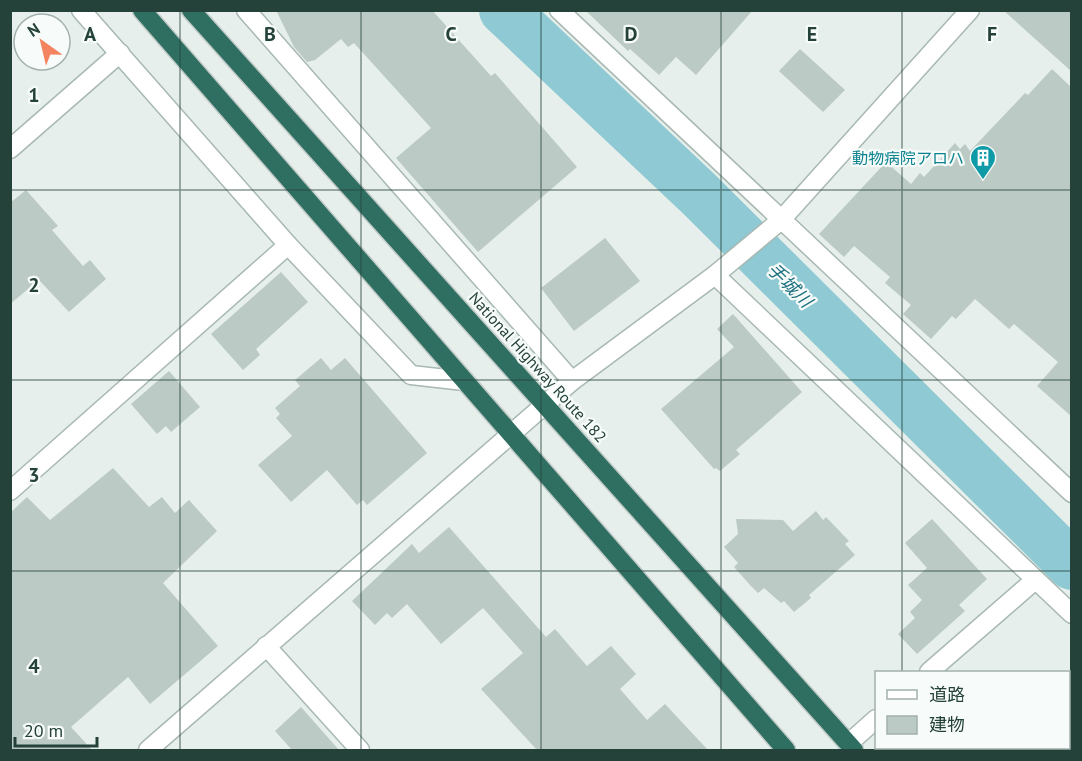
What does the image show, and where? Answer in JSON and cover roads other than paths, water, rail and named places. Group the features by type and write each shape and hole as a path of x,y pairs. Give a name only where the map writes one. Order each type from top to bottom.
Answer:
{"highway":[{"path":"142,10 786,750"},
{"name":"National Highway Route 182","path":"191,10 851,747"}],"street":[{"path":"81,10 288,245 411,375 464,381"},
{"path":"246,10 572,381"},
{"path":"559,10 776,225 1071,493"},
{"path":"148,750 572,381 721,271 776,225 970,10"},
{"path":"10,149 120,53"},
{"path":"10,491 288,245"},
{"path":"721,271 1071,614"},
{"path":"930,671 1035,580"},
{"path":"266,646 360,750"},
{"path":"851,747 875,720"}],"waterway":[{"name":"手城川","path":"504,10 700,195 1072,565"}],"place":[{"name":"動物病院アロハ","path":"983,181"}]}
